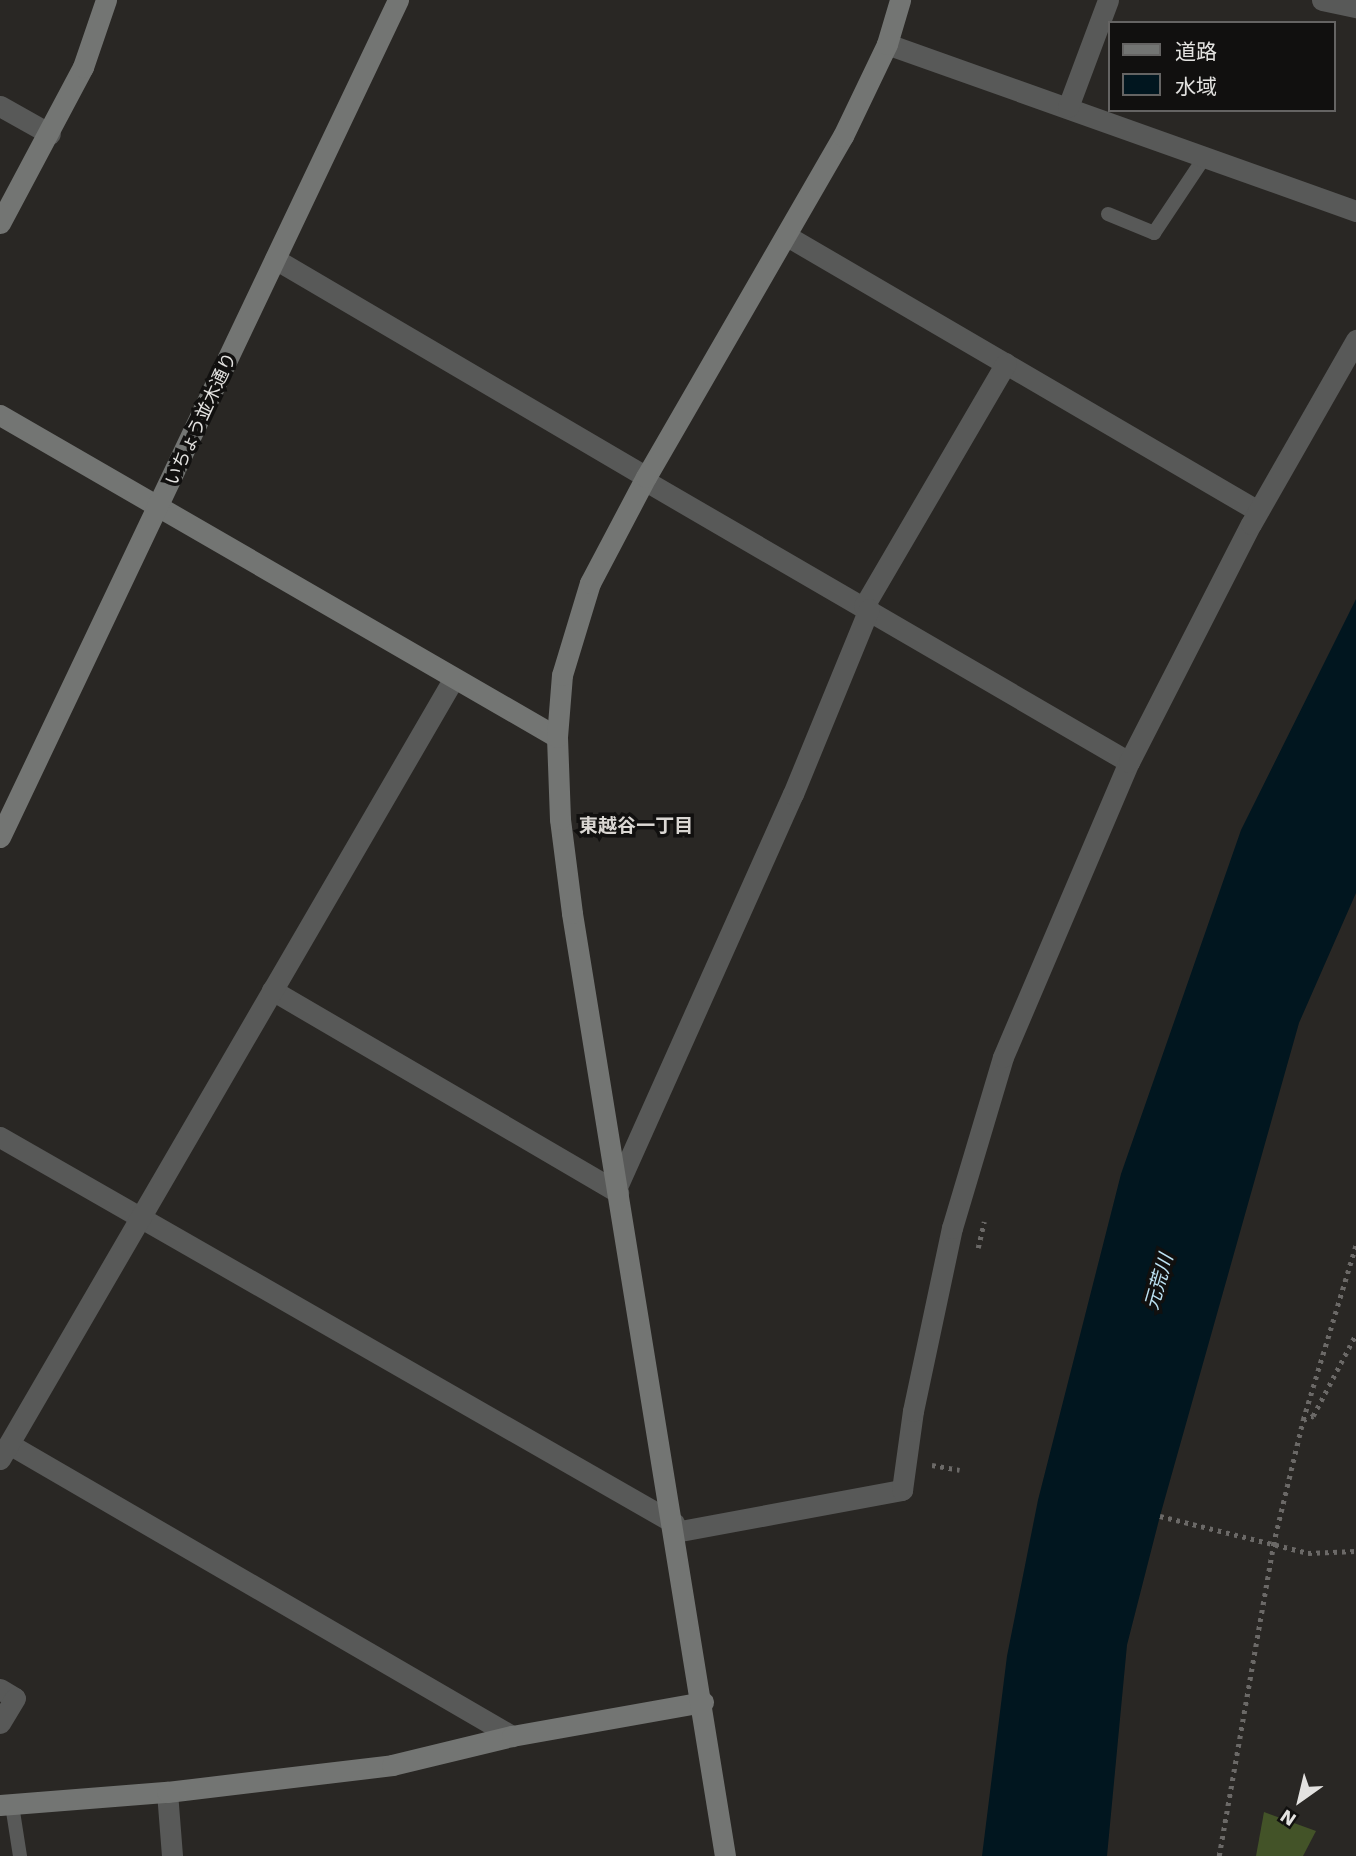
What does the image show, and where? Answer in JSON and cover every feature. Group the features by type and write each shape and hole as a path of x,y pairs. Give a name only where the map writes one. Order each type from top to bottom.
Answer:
{"street":[{"path":"0,223 50,134 83,67 106,0"},
{"name":"いちょう並木通り","path":"0,837 160,508 398,0"},
{"path":"725,1856 703,1702 572,913 559,819 557,737 562,675 574,628 590,583 645,479 787,236 887,44 900,0"},
{"path":"1068,107 1108,0"},
{"path":"1322,0 1356,7"},
{"path":"887,44 1356,211"},
{"path":"0,106 50,134"},
{"path":"787,236 1258,511"},
{"path":"275,259 1129,762"},
{"path":"0,1137 674,1527 902,1490 926,1347 979,1134 1003,1057 1053,931 1129,762 1258,511 1356,340"},
{"path":"618,1189 726,947 867,607 1006,363"},
{"path":"0,415 557,737"},
{"path":"454,678 4,1452 512,1736"},
{"path":"272,990 618,1189"},
{"path":"0,1689 15,1698 0,1723"},
{"path":"6,1805 167,1792 391,1765 512,1736 703,1702"},
{"path":"167,1792 172,1856"}],"lane":[{"path":"1108,214 1154,233 1204,158"},
{"path":"6,1805 20,1856"}],"path":[{"path":"974,1261 988,1208"},
{"path":"1219,1856 1273,1545 1303,1420 1356,1245"},
{"path":"1303,1420 1313,1416 1356,1334"},
{"path":"929,1478 934,1451"},
{"path":"932,1465 960,1470"},
{"path":"1160,1516 1308,1553 1356,1551"}],"green space":[{"path":"1264,1812 1316,1831 1303,1856 1256,1856"}],"water":[{"name":"元荒川","path":"1356,599 1356,893 1299,1023 1160,1516 1127,1645 1107,1856 982,1856 1007,1656 1038,1500 1121,1174 1241,830"}],"district":[{"name":"東越谷一丁目","path":"636,826"}]}
